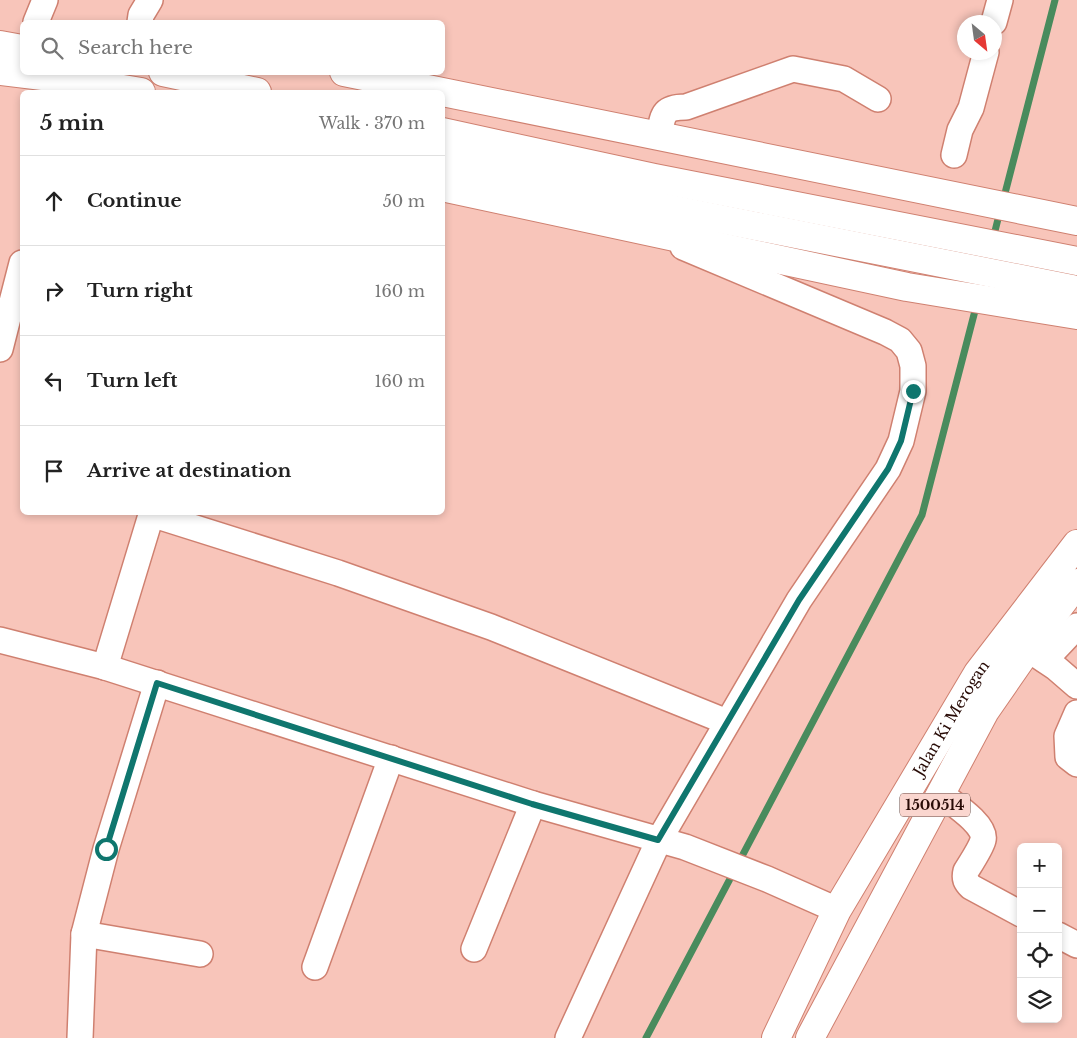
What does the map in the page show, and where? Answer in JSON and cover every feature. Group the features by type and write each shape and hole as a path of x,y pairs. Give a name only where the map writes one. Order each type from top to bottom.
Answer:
{"highway":[{"path":"0,32 20,31"},
{"path":"0,45 20,49"},
{"path":"0,71 20,73"},
{"path":"33,75 129,90"},
{"path":"175,75 247,90"},
{"path":"359,75 433,90"},
{"path":"0,86 20,92"},
{"path":"445,93 1071,220"},
{"path":"445,133 654,178 1077,262"},
{"path":"445,160 646,204 1077,290"},
{"path":"445,188 907,287 1065,313"},
{"name":"Jalan Ki Merogan","path":"776,1038 837,910 978,673 1077,544"},
{"name":"Jalan Ki Merogan","path":"810,1038 985,711 1036,655 1077,583"}],"street":[{"path":"37,20 45,0"},
{"path":"141,20 150,0"},
{"path":"996,15 1000,0"},
{"path":"954,155 960,130 971,108 984,60"},
{"path":"659,136 663,116 667,110 676,107 686,107 793,69 844,78 878,100"},
{"path":"568,1038 658,840 799,600 888,469 901,441 913,391 913,366 909,351 900,340 644,230"},
{"path":"0,349 20,271"},
{"path":"105,667 151,515"},
{"path":"158,515 338,573 491,627 727,722"},
{"path":"1077,626 1036,655 1077,686"},
{"path":"0,640 105,667 532,804 685,847 767,879 837,910"},
{"path":"80,1038 84,934 106,849 157,683"},
{"path":"1077,712 1067,736 1068,757 1077,764"},
{"path":"315,967 391,758"},
{"path":"941,794 983,831 983,840 966,871 966,881 972,887 1017,912"},
{"path":"474,949 532,804"},
{"path":"84,934 200,954"},
{"path":"1062,937 1077,945"}],"waterway":[{"path":"1003,201 1055,0"},
{"path":"993,239 1000,211"},
{"path":"646,1038 922,515 977,303"}],"route":[{"path":"106,849 157,683 532,804 658,840 799,600 888,469 901,441 913,391"}]}
